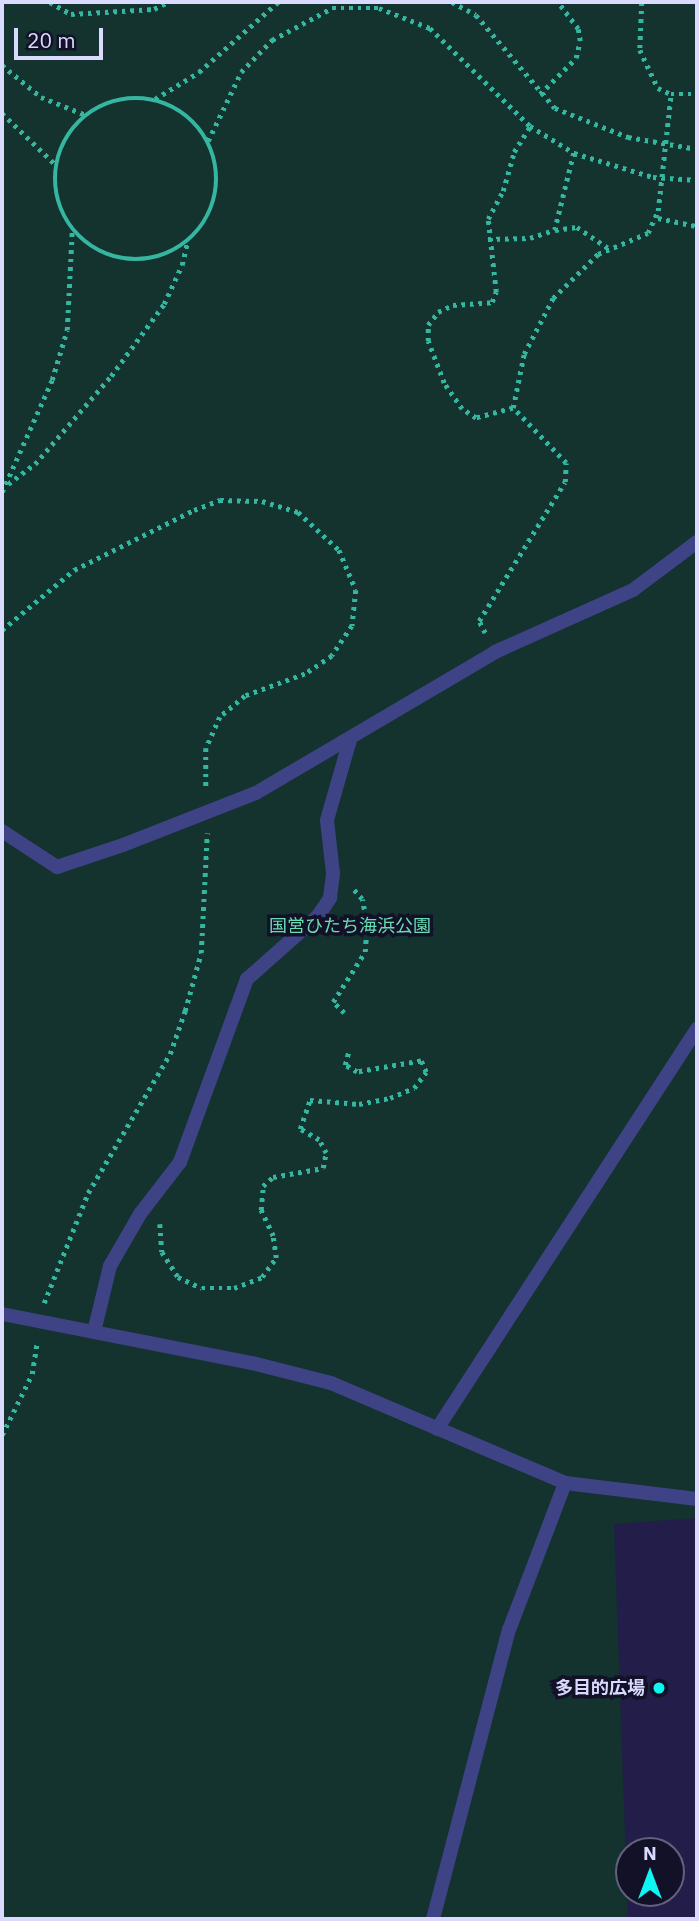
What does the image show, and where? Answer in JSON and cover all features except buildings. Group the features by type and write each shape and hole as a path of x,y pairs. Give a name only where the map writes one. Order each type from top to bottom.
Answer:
{"street":[{"path":"2,831 57,867 123,845 256,793 350,740 495,652 633,590 697,542"},
{"path":"94,1332 110,1266 140,1214 157,1196 180,1161 199,1119 247,979 318,916 330,898 333,873 327,820 350,740"},
{"path":"437,1429 697,1029"},
{"path":"2,1314 331,1383 565,1483 697,1499"},
{"path":"433,1919 509,1630 565,1483"}],"path":[{"path":"50,2 71,14 154,9 168,2"},
{"path":"154,100 199,72 278,2"},
{"path":"452,2 476,15 540,94 555,108 628,137 697,149"},
{"path":"540,94 576,58 580,41 578,29 558,2"},
{"path":"642,2 640,50 658,88 671,94 697,94"},
{"path":"208,141 240,72 272,40 332,8 379,8 430,28 530,126 574,153 653,177 697,180"},
{"path":"2,65 41,97 86,115"},
{"path":"513,408 524,354 553,298 608,248 648,233 658,218 671,94"},
{"path":"154,100 181,111 208,141 217,168 216,196 205,222 187,243 152,258 114,258 91,247 72,230 60,209 55,164 67,135 86,115 110,102 154,100"},
{"path":"2,113 55,164"},
{"path":"513,408 476,418 462,409 444,383 428,341 428,326 438,312 453,305 492,302 496,292 488,239 491,209 503,191 514,152 530,126"},
{"path":"555,230 574,153"},
{"path":"658,218 697,226"},
{"path":"488,239 530,238 577,227 608,248"},
{"path":"2,492 8,484 52,380 66,330 72,230"},
{"path":"8,484 35,464 118,366 164,304 182,265 187,243"},
{"path":"495,652 479,621 565,482 566,463 513,408"},
{"path":"2,630 74,570 194,510 220,500 262,501 298,512 339,550 356,590 352,626 332,656 305,674 244,696 220,717 206,748 207,800"},
{"path":"2,1435 32,1374 46,1291 88,1193 170,1054 185,1011 201,953 207,895 207,827"},
{"path":"333,873 362,899 367,926 365,952 333,1002 344,1013"},
{"path":"157,1196 162,1252 178,1277 202,1288 234,1288 262,1277 276,1258 273,1236 261,1210 263,1186 273,1177 323,1168 326,1153 319,1140 300,1129 310,1100 359,1104 390,1098 414,1087 426,1072 421,1061 357,1072 345,1065 349,1050"}],"green space":[{"name":"国営ひたち海浜公園","path":"2,2 697,2 697,1919 2,1919"}],"place":[{"name":"多目的広場","path":"659,1688"}]}
